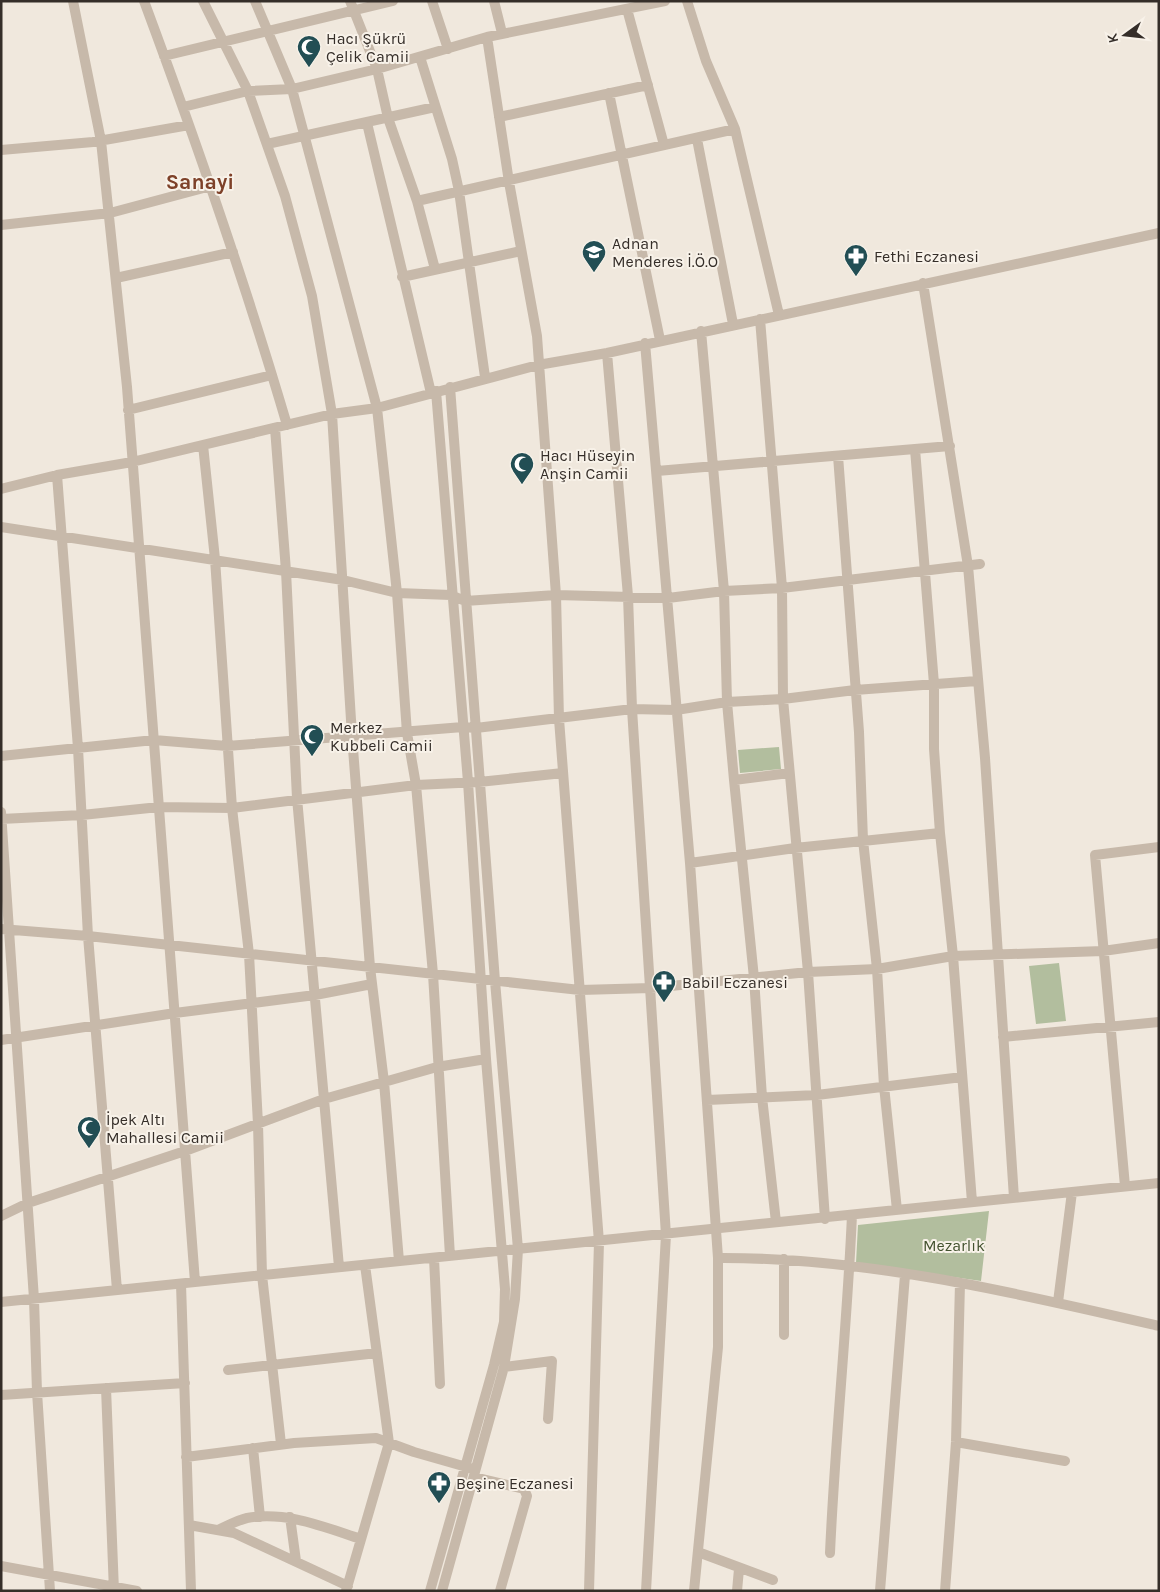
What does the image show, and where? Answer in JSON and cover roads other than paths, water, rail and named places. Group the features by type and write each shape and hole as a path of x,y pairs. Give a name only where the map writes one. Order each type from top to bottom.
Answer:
{"street":[{"path":"73,1 101,141 110,213 139,547 195,1282"},
{"path":"144,1 211,186 287,425"},
{"path":"203,1 248,91 285,196 312,296 332,414 352,736 370,967 384,1082 399,1261"},
{"path":"255,1 292,89 377,408 397,593 407,733 416,785 434,974 450,1256"},
{"path":"164,56 266,31 351,6 393,1"},
{"path":"432,1 448,49"},
{"path":"494,1 502,33"},
{"path":"183,107 248,91 292,89 377,69 486,36 665,1"},
{"path":"687,1 706,61 735,129 779,315"},
{"path":"351,6 377,69 388,118 417,201 435,269"},
{"path":"627,8 664,145"},
{"path":"486,36 509,182 537,336 556,595 559,720 599,1242 589,1591"},
{"path":"420,57 459,191 485,377"},
{"path":"499,117 648,85"},
{"path":"609,93 660,340"},
{"path":"267,144 435,107"},
{"path":"367,123 402,277 433,392 468,782 486,1059 502,1250 504,1322 430,1591"},
{"path":"1,150 101,141 190,124"},
{"path":"417,201 509,182 621,153 697,139 735,129"},
{"path":"697,139 733,324"},
{"path":"1,225 110,213 211,186"},
{"path":"1,489 57,475 132,462 332,414 377,408 485,377 538,365 607,353 645,343 760,320 1159,233"},
{"path":"402,277 522,251"},
{"path":"116,278 233,252"},
{"path":"923,283 968,566 985,758 1014,1198"},
{"path":"760,320 782,588 783,699 795,848 808,972 825,1219"},
{"path":"701,331 724,591 727,702 740,854 754,978 762,1097 776,1222"},
{"path":"645,343 690,863 718,1258 718,1347 694,1591"},
{"path":"607,353 628,596 632,709 666,1235 646,1591"},
{"path":"128,410 272,374"},
{"path":"442,1591 504,1367 516,1299 518,1249 479,782 450,387"},
{"path":"275,428 286,571 297,798 339,1267"},
{"path":"203,445 215,559 232,808 249,954 258,1124 262,1275 281,1444"},
{"path":"657,471 950,446"},
{"path":"915,449 934,684 934,749 940,833 953,956 972,1202"},
{"path":"838,456 864,840 876,969 884,1086 897,1210"},
{"path":"57,475 78,748 88,936 117,1290"},
{"path":"1,527 343,580 397,593 451,595 465,601 556,595 668,598 724,591 782,588 980,564"},
{"path":"1,756 154,740 227,746 463,727 476,728 559,720 632,709 676,710 727,702 783,699 855,690 977,681"},
{"path":"2,819 82,815 159,807 232,808 357,791 416,785 479,782 563,773"},
{"path":"734,780 789,773"},
{"path":"1,812 6,930 17,1037 50,1591"},
{"path":"690,863 740,854 940,833"},
{"path":"1125,1186 1094,855 1159,847"},
{"path":"6,930 88,936 580,990 651,988 808,972 876,969 953,956 1103,951 1159,944"},
{"path":"1,1040 175,1013 315,995 372,984"},
{"path":"1003,1037 1159,1022"},
{"path":"1,1216 28,1203 185,1151 324,1099 438,1067 486,1059"},
{"path":"707,1100 817,1095 962,1077"},
{"path":"1,1302 502,1250 716,1230 776,1222 825,1219 852,1214 1159,1183"},
{"path":"1058,1302 1072,1192"},
{"path":"830,1553 852,1214"},
{"path":"434,1258 440,1384"},
{"path":"718,1258 784,1260 850,1267 960,1283 1058,1302 1159,1326"},
{"path":"784,1260 784,1334"},
{"path":"188,1525 234,1533 296,1561 347,1588 389,1443 365,1265"},
{"path":"880,1591 904,1275"},
{"path":"945,1591 956,1442 960,1283"},
{"path":"181,1284 191,1591"},
{"path":"228,1370 377,1353"},
{"path":"504,1367 552,1361 548,1419"},
{"path":"1,1395 185,1383"},
{"path":"106,1388 114,1589"},
{"path":"186,1457 281,1444 376,1438 465,1467 475,1474 524,1489 528,1496 500,1591"},
{"path":"956,1442 1065,1461"},
{"path":"254,1448 260,1517"},
{"path":"218,1530 246,1518 290,1517 361,1539"},
{"path":"290,1517 296,1561"},
{"path":"698,1552 772,1580"},
{"path":"1,1566 50,1574 114,1589 137,1591"},
{"path":"737,1591 739,1569"}],"place":[{"name":"Hacı Şükrü Çelik Camii","path":"309,68"},
{"name":"Adnan Menderes İ.Ö.O","path":"594,273"},
{"name":"Fethi Eczanesi","path":"856,277"},
{"name":"Hacı Hüseyin Anşin Camii","path":"522,485"},
{"name":"Merkez Kubbeli Camii","path":"312,757"},
{"name":"Babil Eczanesi","path":"664,1003"},
{"name":"İpek Altı Mahallesi Camii","path":"89,1149"},
{"name":"Beşine Eczanesi","path":"439,1504"}],"district":[{"name":"Sanayi","path":"200,182"}],"park label":[{"name":"Mezarlık","path":"954,1245"}]}
